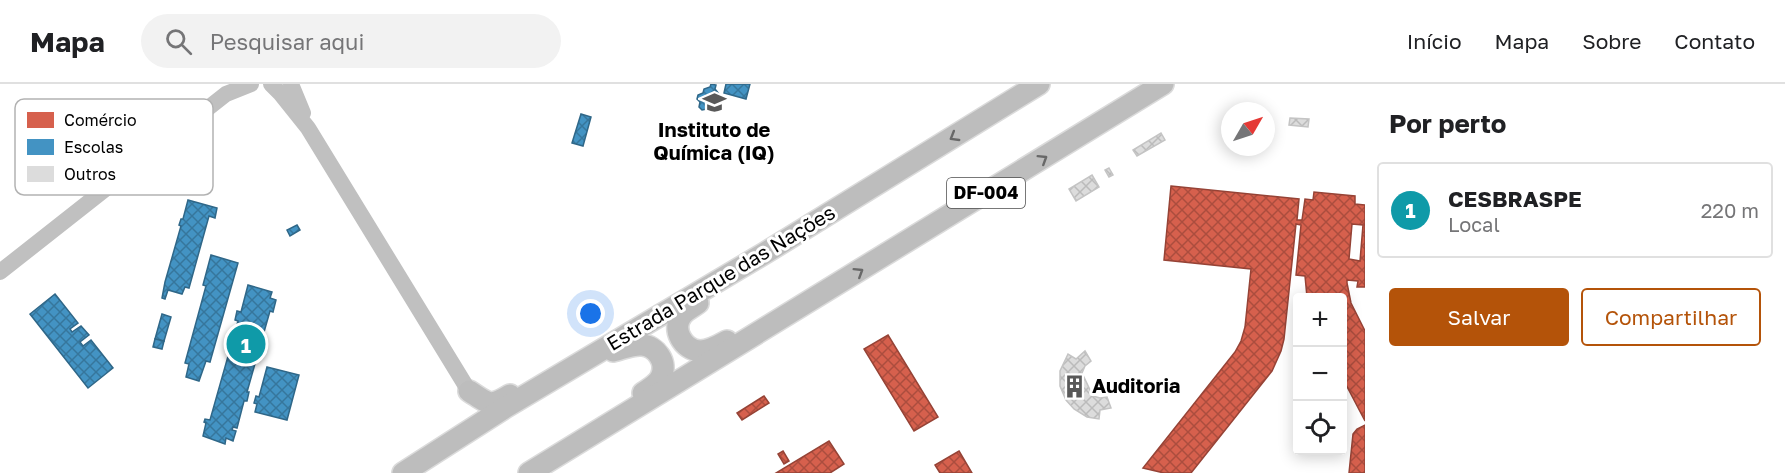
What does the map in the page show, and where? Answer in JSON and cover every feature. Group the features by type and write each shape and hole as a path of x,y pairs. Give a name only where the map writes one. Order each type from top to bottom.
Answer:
{"highway":[{"path":"991,115 1008,96 1023,84"},
{"name":"Estrada Parque das Nações","path":"403,473 506,407 765,253 1040,84"},
{"name":"DF-004","path":"530,473 1163,84"},
{"path":"765,253 735,279 682,314 678,324 680,337 687,347 698,351 711,349 777,312 809,302"},
{"path":"470,391 487,403 494,404 584,351 617,350 639,345 652,347 660,356 663,365 662,376 645,392 586,429 577,436 571,446"},
{"path":"387,473 468,419 472,414 470,391"}],"street":[{"path":"213,102 229,89 250,84"},
{"path":"271,84 308,128 470,391"},
{"path":"291,84 308,128"},
{"path":"0,272 96,195"}],"building: Comércio":[{"path":"1171,186 1299,199 1297,220 1302,220 1305,199 1313,200 1314,192 1355,196 1355,204 1365,205 1365,287 1357,287 1358,281 1347,280 1347,283 1351,303 1365,331 1365,421 1347,387 1347,293 1307,293 1305,276 1296,275 1301,225 1296,224 1284,339 1272,371 1191,473 1164,473 1143,468 1235,352 1241,341 1245,327 1251,269 1164,260","holes":["1352,224 1363,225 1360,261 1349,259"]},
{"path":"888,335 938,417 914,431 864,349"},
{"path":"764,396 769,403 742,420 737,413"},
{"path":"1365,425 1365,473 1349,473 1353,434"},
{"path":"829,441 844,464 830,473 776,473"},
{"path":"783,451 789,461 784,464 778,454"},
{"path":"959,451 972,473 940,473 935,465"}],"building: Escolas":[{"path":"711,84 716,85 715,89 721,101 720,106 710,112 699,107 700,102 697,99 698,95"},
{"name":"Instituto de Química (IQ)","path":"726,84 750,84 746,99 724,93"},
{"path":"581,114 591,117 583,146 572,143"},
{"path":"188,200 217,208 215,218 209,216 189,288 185,287 182,294 168,290 165,299 162,298 165,282 181,226 179,225"},
{"path":"297,225 300,230 290,236 287,230"},
{"path":"211,255 238,263 210,362 206,361 199,381 186,377 189,364 185,363 206,286 203,285"},
{"path":"248,285 272,292 270,298 276,300 273,312 270,311 247,392 249,392 247,401 244,401 237,428 233,427 232,430 236,431 233,441 226,438 225,444 203,436 206,423 204,422 205,419 210,420 238,321 235,320 237,311 241,312"},
{"path":"55,294 78,323 70,329 72,332 81,326 89,335 80,342 83,346 91,340 113,368 88,388 30,314"},
{"path":"162,314 171,317 164,341 155,339"},
{"path":"155,339 164,341 162,349 153,347"},
{"path":"267,367 299,375 287,420 255,412 257,404 254,403 256,396 259,397"}],"building: Outros":[{"path":"1290,118 1309,119 1308,127 1289,125"},
{"path":"1161,133 1165,140 1137,156 1133,150"},
{"path":"1109,168 1113,175 1109,177 1105,170"},
{"path":"1092,175 1099,187 1076,201 1069,189"},
{"name":"Auditoria","path":"1085,351 1091,361 1082,373 1093,396 1107,397 1111,408 1100,410 1099,419 1087,417 1074,409 1066,400 1060,386 1060,371 1068,354 1076,359"}],"place":[{"name":"Instituto de Química (IQ)","path":"714,103"},
{"name":"CESBRASPE","path":"246,344"},
{"name":"Auditoria","path":"1074,386"}]}
